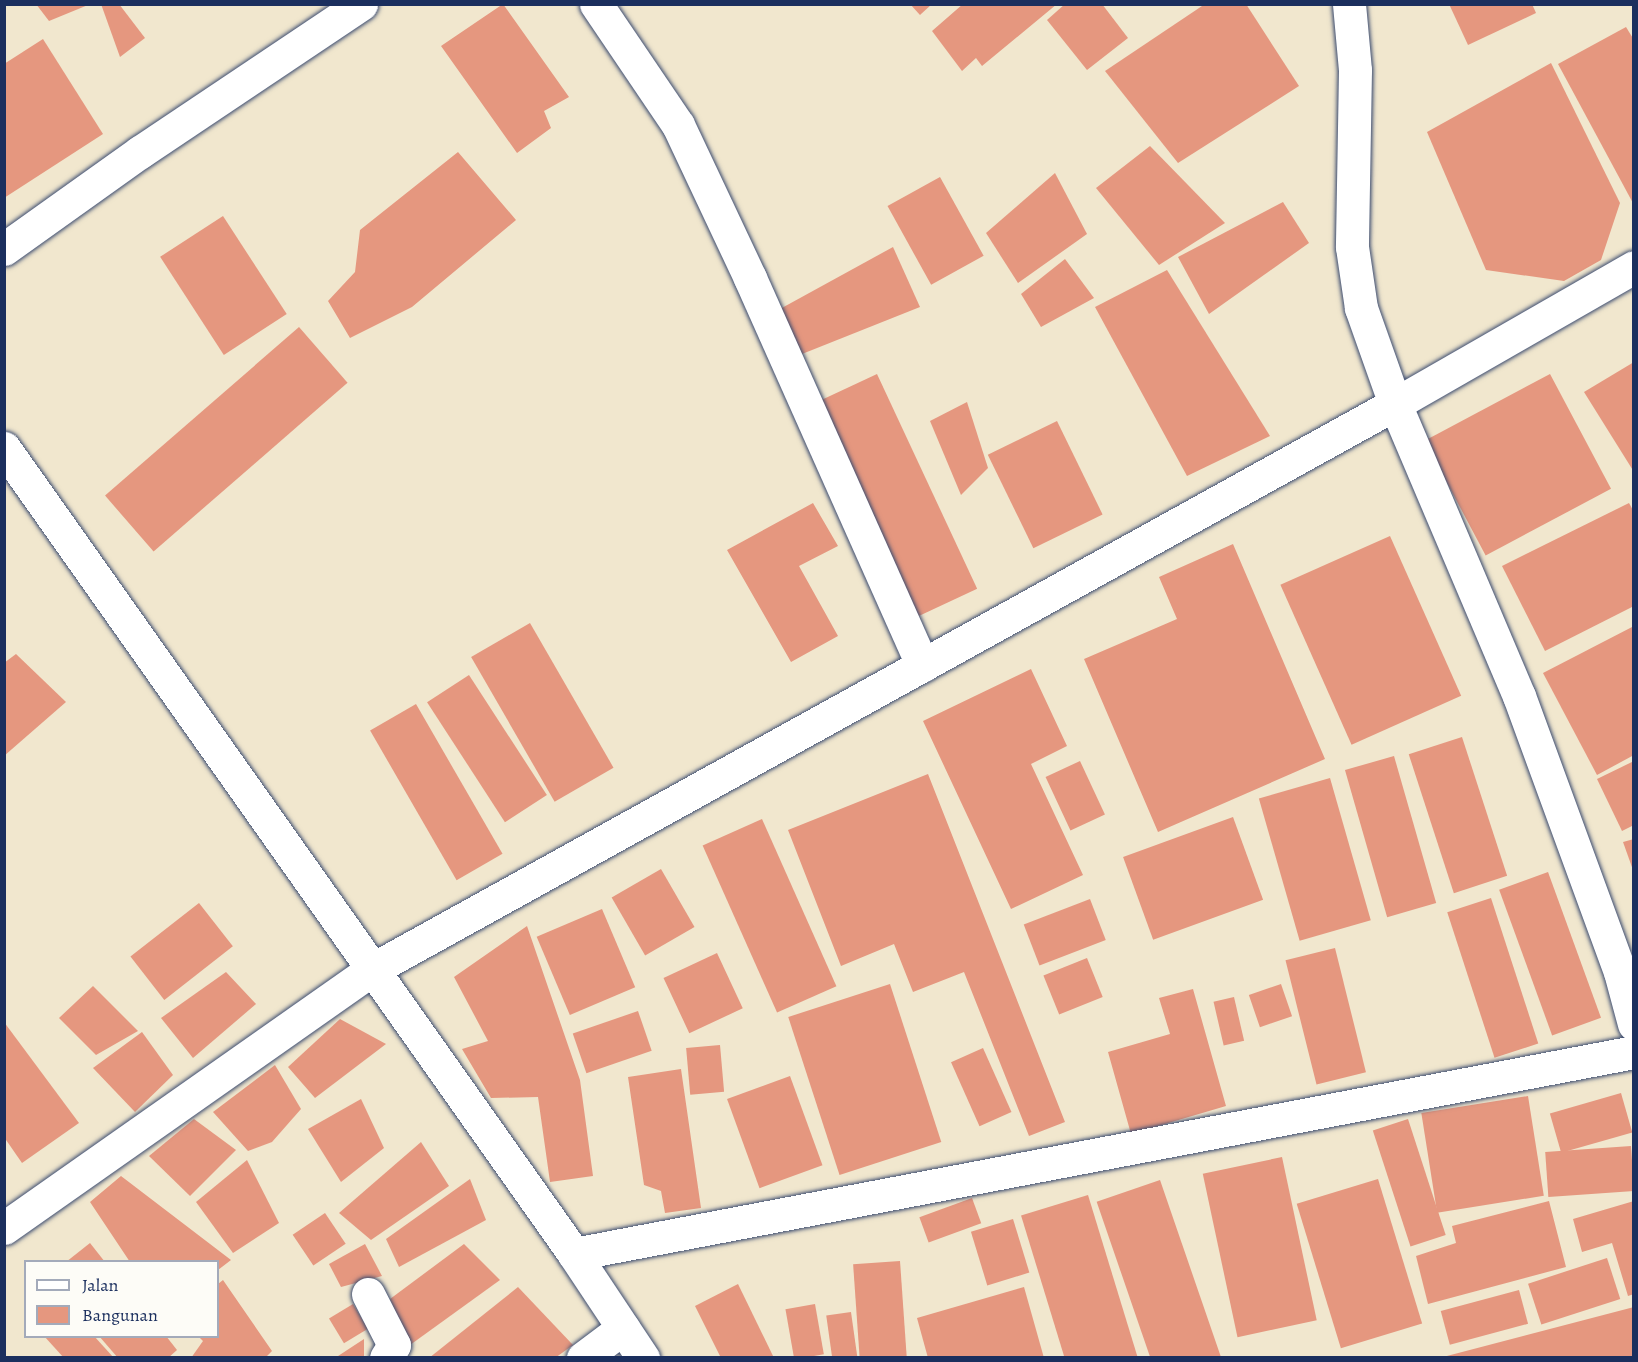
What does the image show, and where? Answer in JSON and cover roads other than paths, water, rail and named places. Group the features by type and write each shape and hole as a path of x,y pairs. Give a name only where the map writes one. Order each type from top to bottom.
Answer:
{"main road":[{"path":"4,249 140,152 361,4"},
{"path":"596,4 678,125 750,278 922,665"},
{"path":"1349,4 1355,70 1352,247 1362,308 1395,404 1519,696 1620,972 1634,1024"},
{"path":"4,1228 374,969 1395,404 1634,267"},
{"path":"4,448 374,969 574,1254 643,1358"},
{"path":"574,1254 1634,1052"},
{"path":"368,1294 394,1345 386,1358"},
{"path":"583,1358 623,1328"}]}
